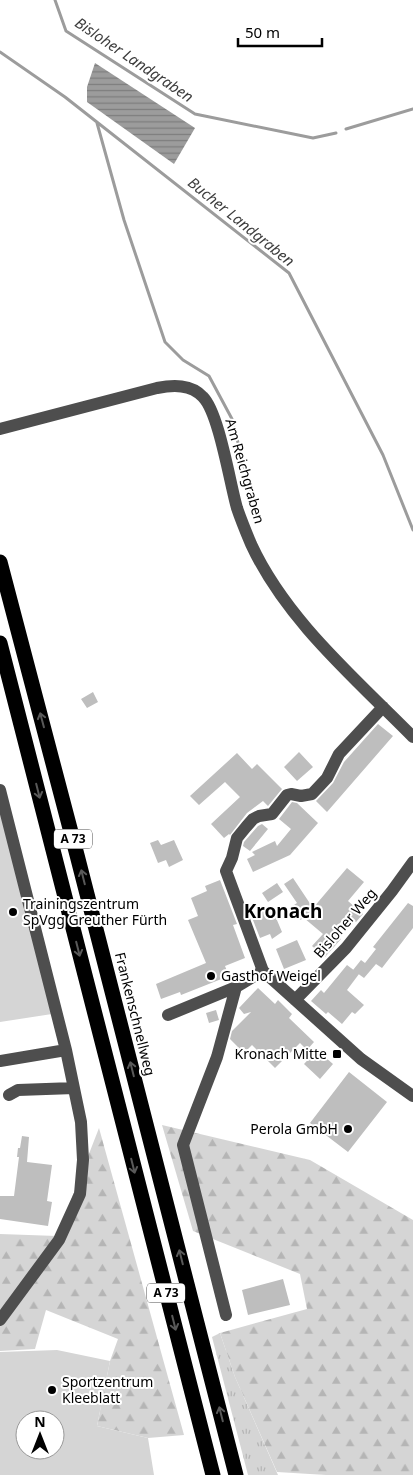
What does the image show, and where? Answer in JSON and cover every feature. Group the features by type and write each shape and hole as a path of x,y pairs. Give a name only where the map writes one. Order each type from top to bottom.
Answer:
{"highway":[{"name":"Frankenschnellweg","path":"0,562 236,1471"},
{"name":"A 73","path":"0,642 211,1472"}],"street":[{"name":"Am Reichgraben","path":"0,429 172,385 188,387 203,397 214,415 238,510 252,545 278,592 322,645 413,737"},
{"path":"383,707 339,754 326,778 312,794 301,796 291,794 287,796 272,814 253,819 237,838 232,858 226,871 263,971 361,1059 413,1096"},
{"path":"0,790 4,827 66,1050 81,1122 83,1160 80,1194 59,1240 0,1320"},
{"name":"Bisloher Weg","path":"295,1000 346,948 413,862"},
{"path":"168,1015 236,987 263,971"},
{"path":"226,1315 183,1145 217,1057 236,987"},
{"path":"0,1061 66,1050"},
{"path":"10,1096 18,1090 74,1088"}],"green space":[{"name":"Trainingszentrum SpVgg Greuther Fürth","path":"0,809 52,1014 0,1022"},
{"path":"162,1125 310,1160 413,1220 413,1475 326,1475 277,1472 235,1377 220,1333 307,1309 300,1274 193,1231"},
{"path":"99,1128 184,1435 148,1438 97,1426 110,1361 118,1339 46,1310 35,1349 0,1351 0,1234 57,1236"},
{"path":"220,1333 235,1377 278,1475 248,1475 212,1337"},
{"name":"Sportzentrum Kleeblatt","path":"57,1350 110,1361 97,1426 148,1438 154,1475 0,1475 0,1352"}],"shaded area":[{"path":"95,63 195,128 174,164 87,102 87,87"}],"building":[{"path":"93,692 98,702 87,708 81,699"},
{"path":"378,724 393,736 327,812 316,801 333,783 344,762"},
{"path":"299,752 313,767 297,781 284,767"},
{"path":"237,753 252,769 257,764 282,789 268,806 263,801 247,813 230,835 224,838 211,824 240,797 225,782 199,805 190,796"},
{"path":"292,802 297,803 318,823 290,855 253,872 247,859 255,855 252,852 275,841 277,846 291,829 279,819"},
{"path":"262,824 268,829 250,851 243,846 244,842"},
{"path":"158,840 161,845 174,840 183,860 169,867 166,860 158,863 150,843"},
{"path":"347,868 364,882 348,901 363,914 356,922 347,915 333,931 341,939 325,957 312,946 323,934 304,918 300,920 291,907 297,903 284,884 293,878 313,908"},
{"path":"220,880 237,924 233,925 245,958 225,966 229,976 181,995 180,992 161,999 156,984 206,963 188,920 198,916 191,898 207,891 205,886"},
{"path":"277,883 283,892 268,902 262,893"},
{"path":"408,903 413,906 413,928 382,968 376,964 364,978 353,970 361,960 365,963 376,949 373,947"},
{"path":"271,906 282,932 272,939 270,934 260,938 251,915"},
{"path":"297,940 306,960 284,969 276,949"},
{"path":"347,965 359,974 347,990 364,1005 355,1014 352,1012 342,1024 328,1012 326,1014 311,1001 321,990 324,993"},
{"path":"258,988 275,1004 278,1000 292,1014 289,1018 314,1042 307,1050 300,1043 275,1068 252,1045 244,1053 230,1039 232,1031 251,1012 244,1014 239,1008"},
{"path":"216,1010 219,1020 209,1023 206,1013"},
{"path":"317,1050 333,1064 320,1079 304,1064"},
{"path":"349,1072 387,1102 348,1152 310,1123"},
{"path":"22,1136 29,1137 27,1162 52,1165 47,1201 52,1202 48,1226 0,1219 0,1196 14,1196 19,1157 17,1157 18,1148 20,1148"},
{"path":"283,1279 290,1305 248,1315 242,1290"}],"waterway":[{"name":"Bisloher Landgraben","path":"55,0 66,31 195,114 313,138 336,133"},
{"name":"Bucher Landgraben","path":"0,52 65,97 289,273 383,455 413,530"},
{"name":"Bisloher Landgraben","path":"346,129 413,109"},
{"path":"97,123 124,220 165,342 183,360 209,376 232,419 253,502"}],"place":[{"name":"Trainingszentrum SpVgg Greuther Fürth","path":"13,912"},
{"name":"Gasthof Weigel","path":"211,976"},
{"name":"Kronach Mitte","path":"337,1054"},
{"name":"Perola GmbH","path":"348,1129"},
{"name":"Sportzentrum Kleeblatt","path":"52,1390"}],"district":[{"name":"Kronach","path":"283,911"}]}
